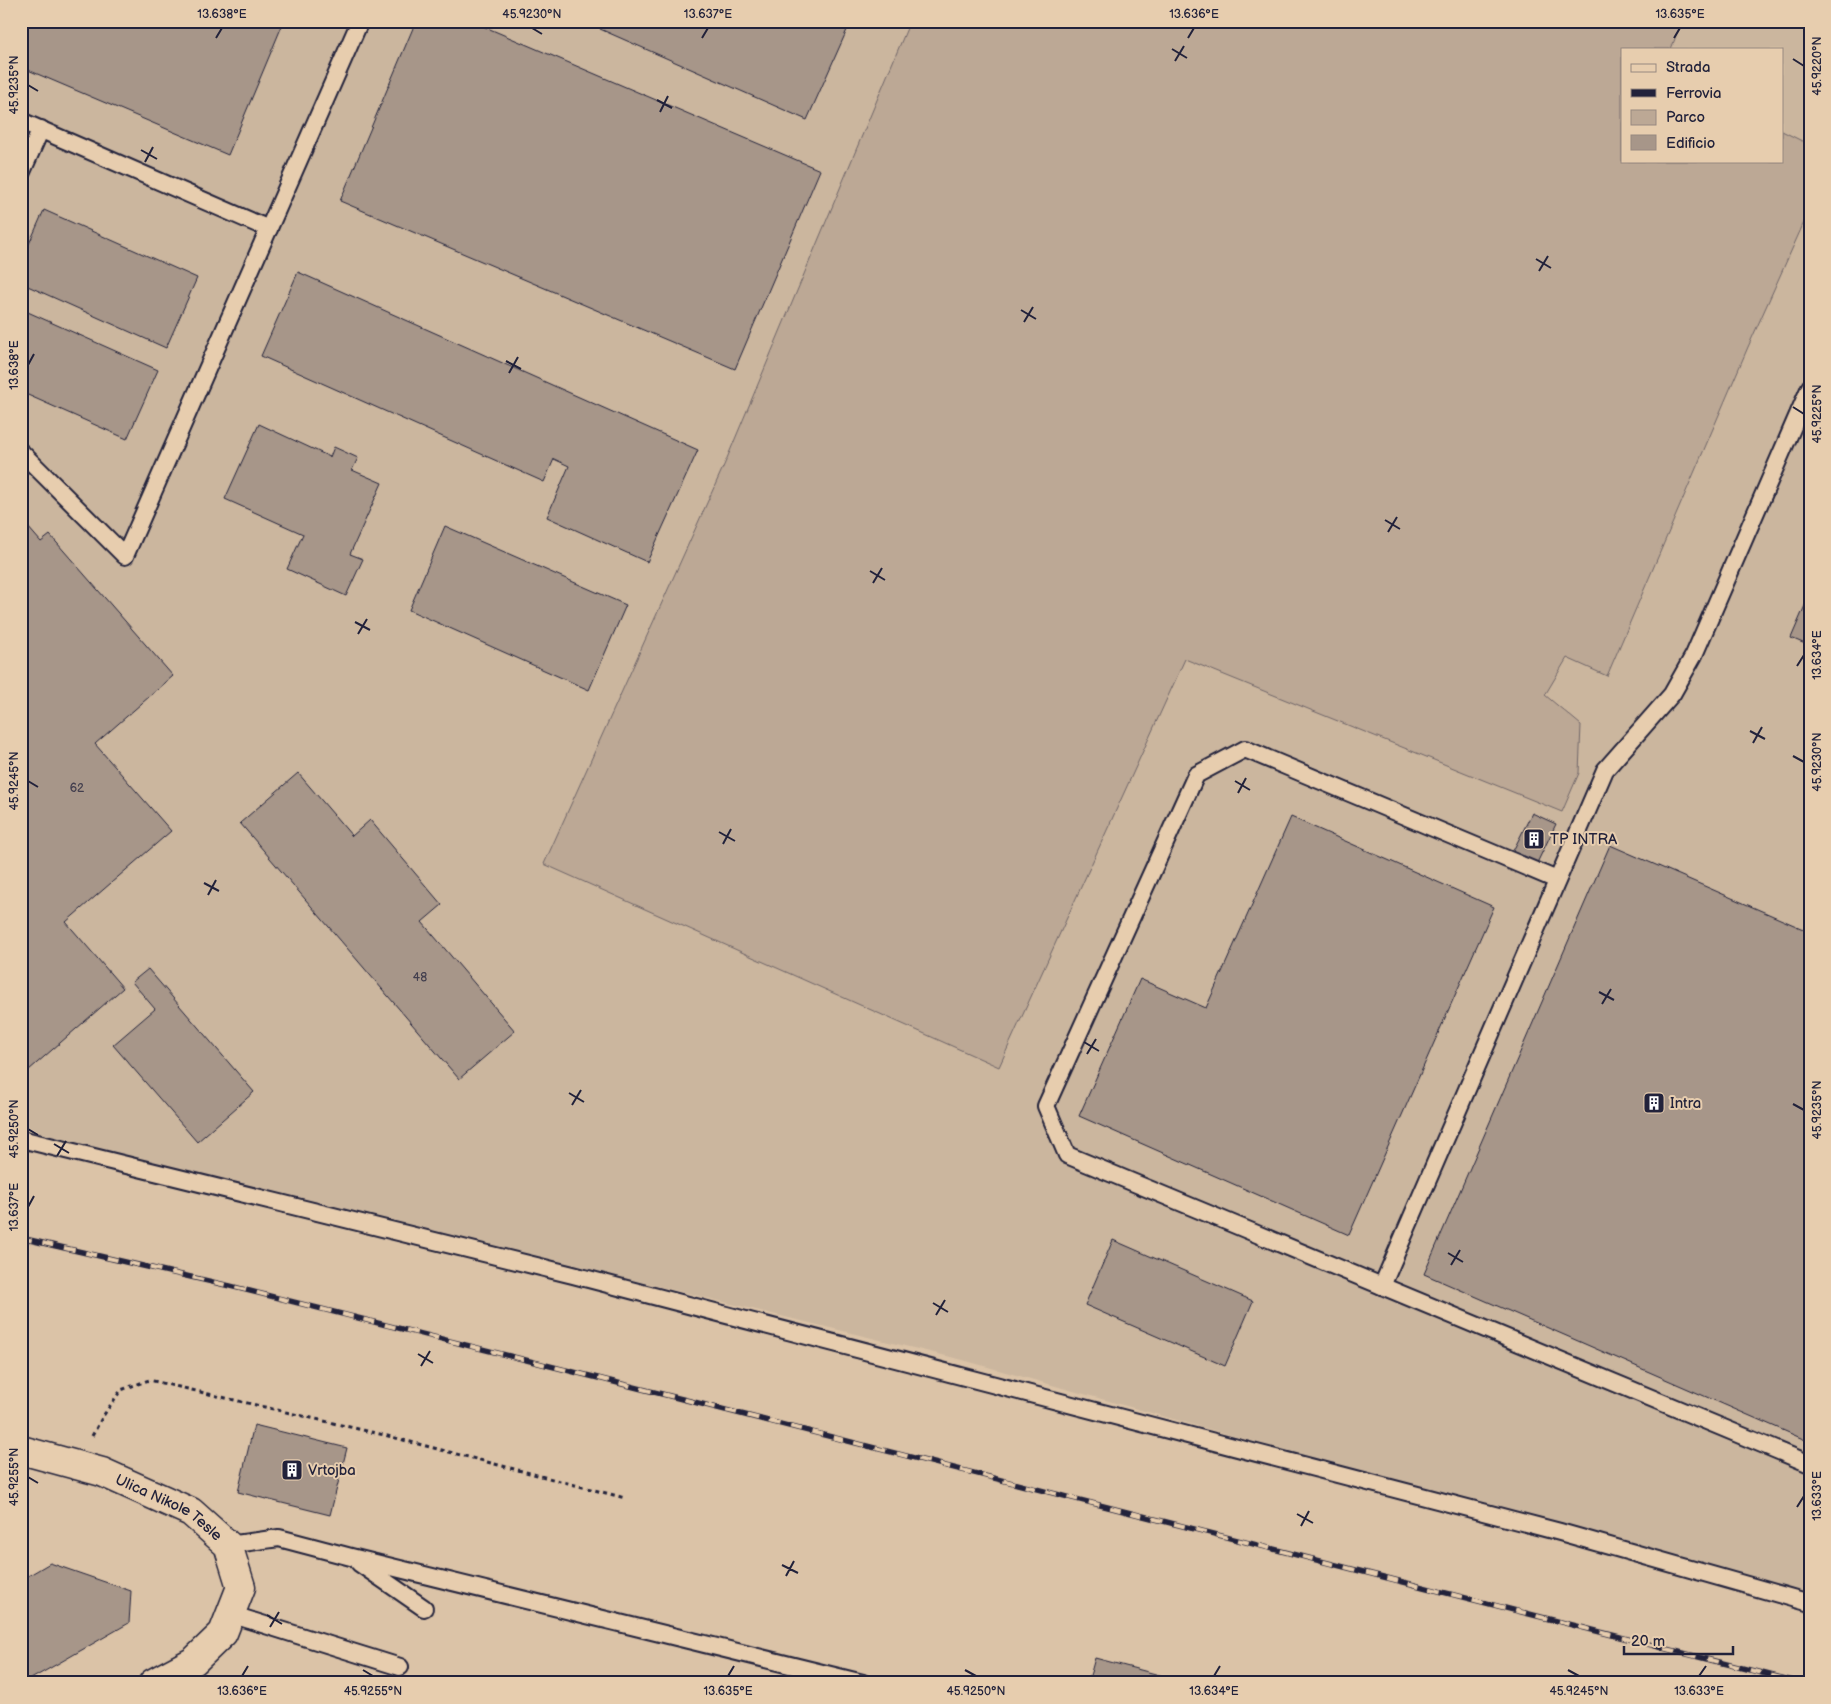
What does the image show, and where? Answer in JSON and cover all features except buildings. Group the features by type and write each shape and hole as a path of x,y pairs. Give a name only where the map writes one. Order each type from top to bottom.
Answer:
{"street":[{"name":"Ulica Nikole Tesle","path":"21,1450 102,1472 191,1512 228,1545 241,1587 223,1633 194,1661 153,1683"}],"lane":[{"path":"21,452 125,556 360,21"},
{"path":"21,120 269,229"},
{"path":"21,174 41,129"},
{"path":"1382,1286 1605,770 1672,694 1694,655 1810,387"},
{"path":"1557,880 1245,748 1196,774 1046,1106 1067,1155 1810,1464"},
{"path":"21,1139 592,1280 1560,1532 1810,1603"},
{"path":"228,1545 279,1538 350,1558 864,1683"},
{"path":"350,1558 424,1608"},
{"path":"230,1614 400,1667"}],"path":[{"path":"77,1466 103,1416 121,1390 149,1380 384,1435 624,1498"}],"shaded area":[{"path":"21,21 1810,21 1810,1598 963,1360 21,1132"}],"green space":[{"path":"910,21 1682,21 1671,48 1621,48 1621,162 1784,162 1784,132 1810,145 1810,209 1748,347 1607,676 1567,658 1545,695 1581,725 1579,773 1562,812 1185,659 999,1067 544,864 725,463"}],"railway":[{"path":"21,1238 230,1286 1801,1683"}],"place":[{"name":"TP INTRA","path":"1534,839"},
{"name":"Intra","path":"1654,1103"},
{"name":"Vrtojba","path":"292,1470"}]}
